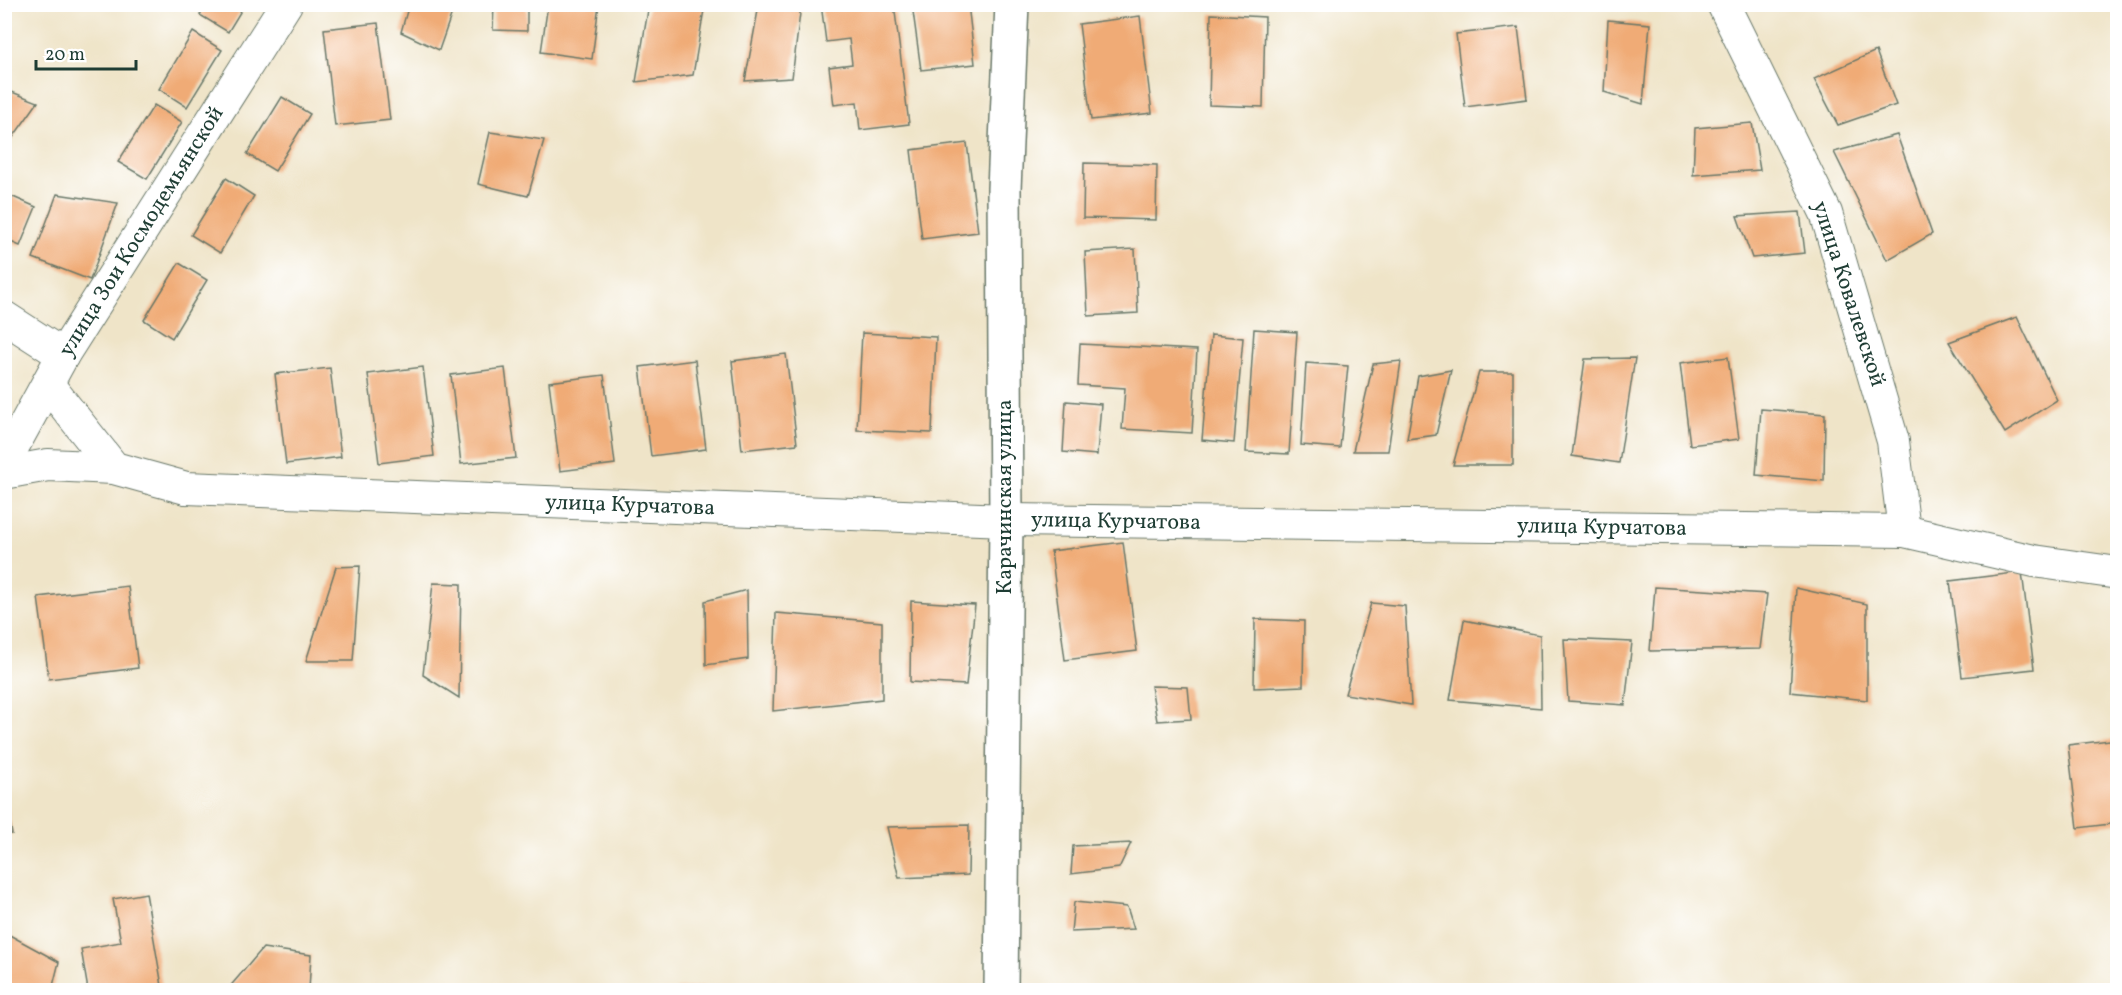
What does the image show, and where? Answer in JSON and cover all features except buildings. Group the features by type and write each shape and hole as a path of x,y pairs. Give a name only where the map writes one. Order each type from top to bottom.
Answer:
{"street":[{"name":"улица Зои Космодемьянской","path":"4,463 49,386 63,355 286,4"},
{"name":"Карачинская улица","path":"1001,990 1006,520 1004,189 1012,4"},
{"name":"улица Ковалевской","path":"1723,4 1826,213 1893,441 1904,531"},
{"path":"4,317 63,355"},
{"path":"49,386 114,468"},
{"name":"улица Курчатова","path":"4,473 48,465 114,468 186,488 1006,520 1904,531 2034,561 2118,573"}]}
